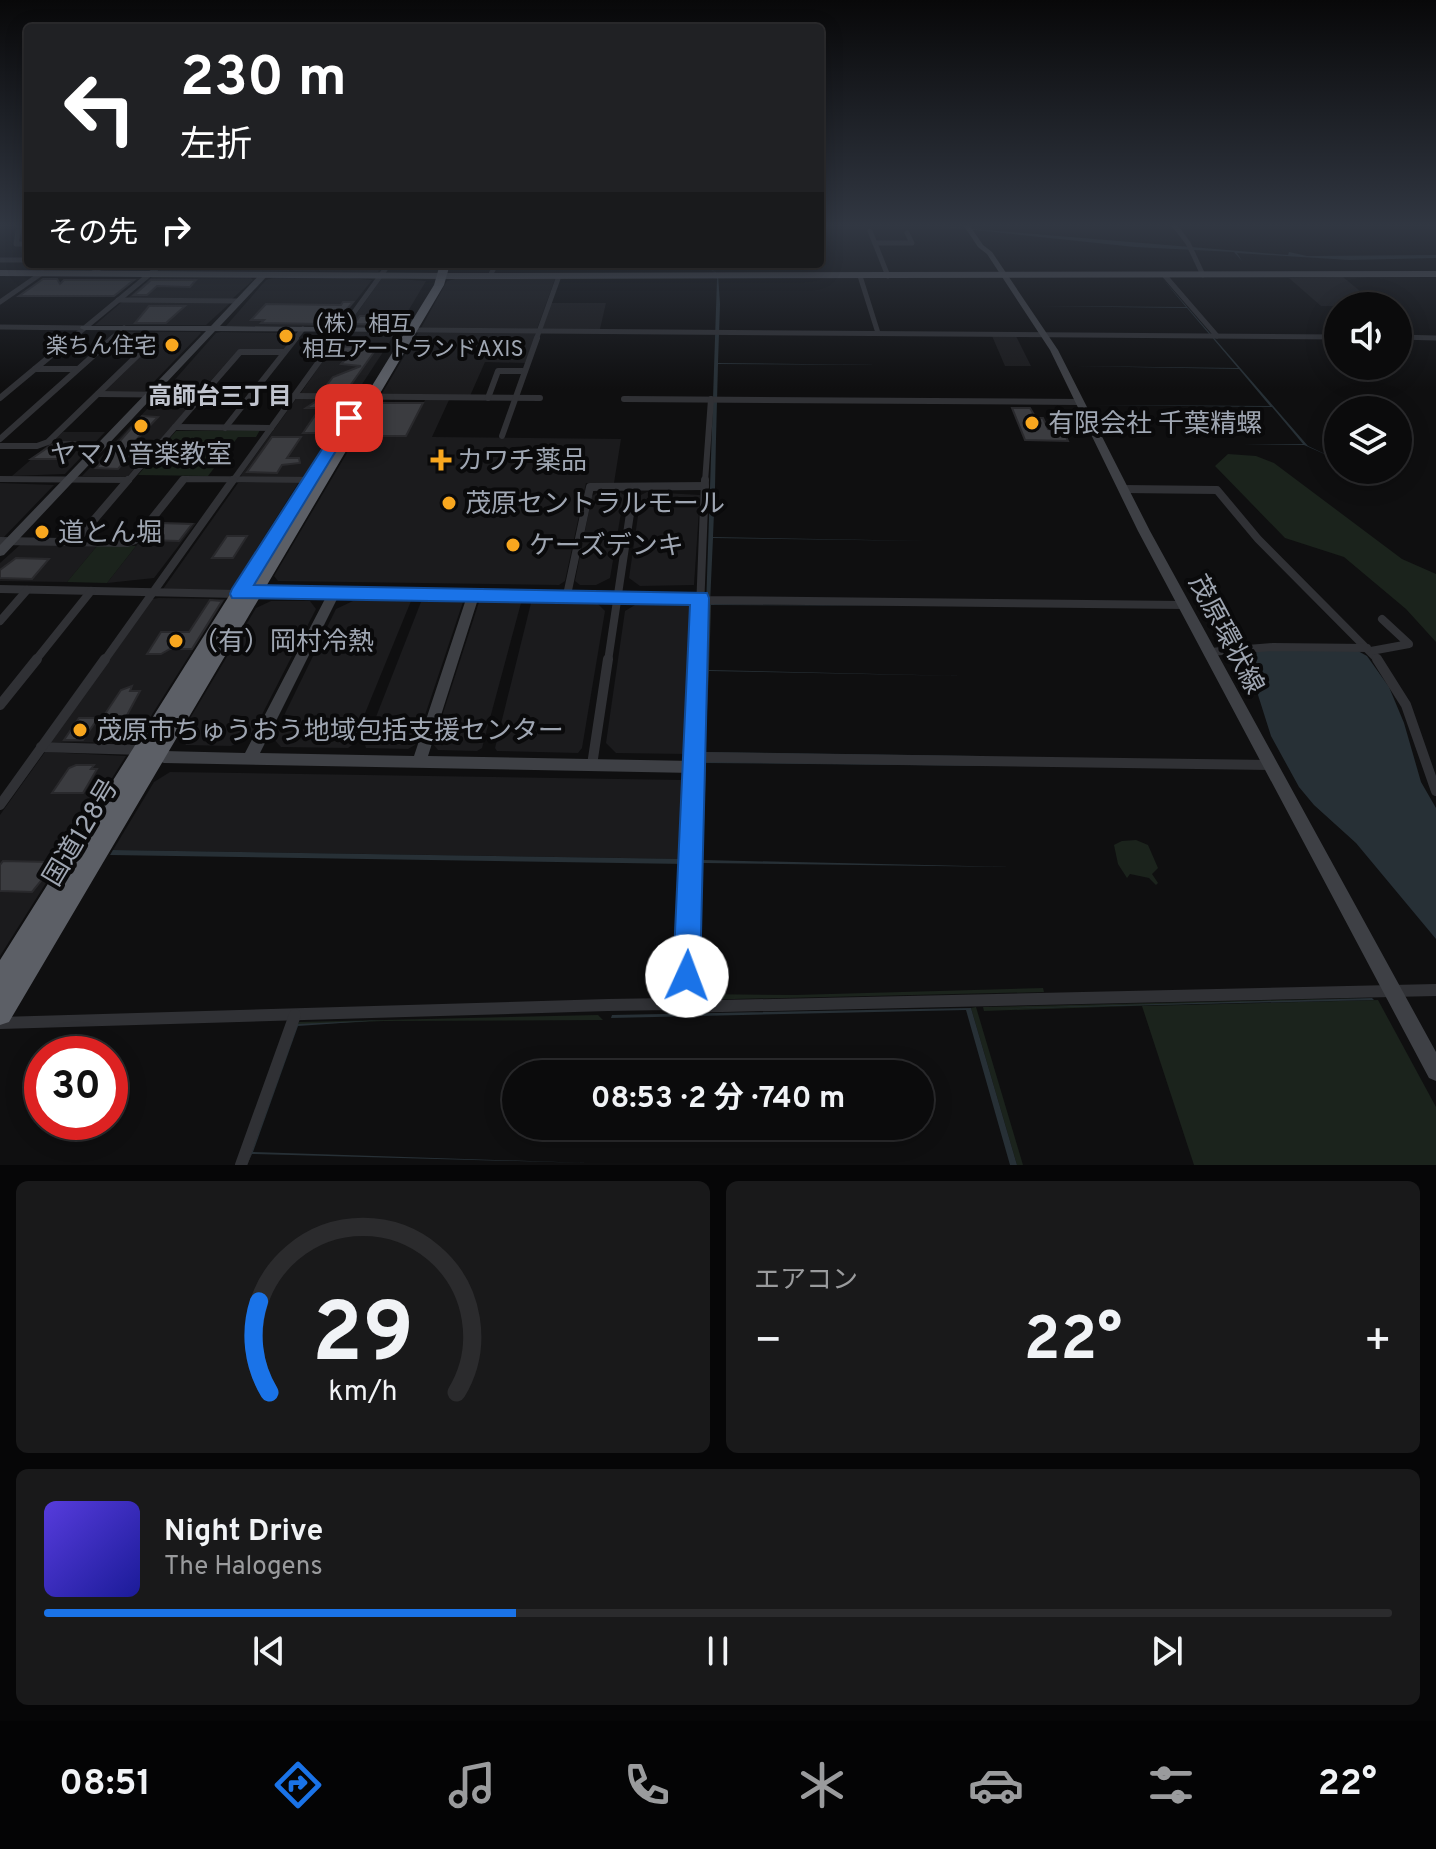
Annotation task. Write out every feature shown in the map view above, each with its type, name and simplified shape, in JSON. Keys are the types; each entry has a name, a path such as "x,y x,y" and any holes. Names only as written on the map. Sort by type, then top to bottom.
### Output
{"highway":[{"name":"国道128号","path":"0,1013 151,753 408,330 434,280"},
{"name":"国道128号","path":"0,982 151,753"}],"street":[{"path":"1,300 29,280"},
{"path":"2,395 142,280"},
{"path":"0,552 4,542 69,480 259,280"},
{"path":"0,805 377,280"},
{"path":"502,436 557,280"},
{"path":"861,280 878,333"},
{"name":"茂原環状線","path":"1009,280 1045,334 1184,605 1436,1071"},
{"path":"1169,280 1217,336"},
{"path":"118,300 240,301"},
{"path":"0,327 1324,337"},
{"path":"0,439 124,328"},
{"path":"225,428 303,329"},
{"path":"1412,337 1436,338"},
{"path":"0,446 46,444 142,351 58,350"},
{"path":"75,542 240,352 284,352"},
{"path":"35,369 78,369"},
{"path":"488,398 498,371 524,371"},
{"path":"98,394 203,395"},
{"path":"294,396 540,398"},
{"path":"624,399 1080,402"},
{"path":"686,1006 700,598 711,399"},
{"path":"175,427 271,428"},
{"path":"0,479 129,480"},
{"path":"4,542 135,540 184,479 315,480"},
{"path":"567,595 590,487 705,486"},
{"path":"592,765 634,487"},
{"path":"1123,489 1217,490 1245,529 1370,649 1407,705 1418,733 1425,769 1436,791"},
{"path":"0,589 152,593 335,591 1184,605"},
{"path":"0,621 27,590"},
{"path":"0,705 91,591"},
{"path":"249,759 335,591"},
{"path":"419,762 474,593"},
{"path":"1210,652 1273,647 1370,649 1409,644 1382,619"},
{"path":"41,747 249,759 592,765 694,762 1270,765"},
{"path":"0,1023 578,1006 1436,990"},
{"path":"241,1165 295,1015"}],"shaded area":[{"path":"148,280 253,280 232,299 128,298"},
{"path":"266,280 372,280 336,326 226,326"},
{"path":"380,280 426,281 398,328 347,327"},
{"path":"555,280 537,329 421,328 447,281"},
{"path":"718,280 718,363 883,365 718,364 713,537 929,541 713,538 710,604 942,606 711,605 709,670 963,676 709,671 705,752 981,756 986,766 706,763 703,860 1012,867 703,863 699,994 693,994"},
{"path":"1164,280 1308,446 1324,454 1304,445 1243,444 1303,444 1272,407 1091,405 1270,406 1239,369 1073,366 1238,368 1187,308 1036,306 1186,307"},
{"path":"1292,280 1347,280 1361,292 1324,292 1324,306"},
{"path":"122,302 230,303 206,325 95,325"},
{"path":"551,303 606,303 600,329 542,329"},
{"path":"123,332 201,333 145,391 105,391 147,350 105,349"},
{"path":"343,332 396,332 355,395 300,394"},
{"path":"216,333 296,333 283,350 238,350 201,392 163,393"},
{"path":"418,333 537,333 525,363 485,362 470,396 381,395"},
{"path":"992,336 1016,336 1031,366 1005,366"},
{"path":"159,397 196,399 127,477 82,476"},
{"path":"353,398 303,478 242,478 241,475 296,399"},
{"name":"茂原セントラルモール","path":"425,400 449,400 432,437 621,439 614,483 586,483 565,581 559,585 278,581 274,576 357,436 406,437"},
{"path":"260,430 256,437 238,437 208,476 138,475 176,431"},
{"path":"63,432 105,432 65,474 12,476"},
{"path":"1228,454 1256,456 1274,463 1402,559 1436,574 1436,642 1406,609 1344,557 1285,538 1215,466"},
{"path":"299,482 230,591 163,589 238,483"},
{"path":"0,483 54,485 3,538 0,538"},
{"path":"600,491 618,491 624,495 610,578 596,585 580,585 575,581 592,496"},
{"path":"647,492 700,495 694,585 640,586 629,578 641,495"},
{"path":"155,522 196,523 154,578 107,583"},
{"path":"20,545 97,546 67,582 0,581 0,563"},
{"path":"97,546 136,546 107,583 67,582"},
{"path":"152,599 225,599 134,743 50,742"},
{"path":"271,601 310,601 316,609 251,736 231,746 186,745 180,735 256,608"},
{"path":"353,601 411,601 352,745 348,748 281,747 273,738 336,609"},
{"path":"421,602 463,602 415,745 408,749 366,748 365,745"},
{"path":"479,602 521,603 482,748 477,751 438,750 433,744"},
{"path":"531,603 598,604 605,611 582,748 578,753 497,751 495,748"},
{"path":"635,605 689,605 695,610 689,750 685,754 616,753 606,743 625,611"},
{"path":"1259,651 1358,651 1367,656 1389,687 1404,723 1421,782 1436,808 1436,939 1356,843 1299,787 1271,736 1252,676 1241,660"},
{"path":"45,752 126,756 0,956 0,815"},
{"path":"701,761 694,994 795,995 1043,988 1044,992 692,1000"},
{"path":"170,772 683,780 688,787 686,859 113,850 154,782"},
{"path":"1136,840 1148,845 1158,868 1152,874 1158,883 1156,885 1149,878 1130,874 1127,878 1118,864 1114,845"},
{"path":"113,850 686,859 686,864 110,855"},
{"path":"1372,998 984,1011 983,1007"},
{"path":"1372,998 1374,1000 985,1009"},
{"path":"1378,1000 1436,1107 1436,1165 1194,1165 1142,1006"},
{"path":"976,1007 1023,1165 1017,1165 971,1008"},
{"path":"971,1008 1017,1165 1010,1165 966,1010 611,1018 612,1015"},
{"path":"598,1015 603,1020 384,1021 295,1025 299,1022"},
{"path":"384,1020 298,1026 253,1152 588,1163 252,1154 247,1165 297,1024"}],"building":[{"path":"41,280 58,280 60,284 64,280 134,280 114,296 19,296"},
{"path":"151,280 196,280 190,287 157,286 147,295 134,295"},
{"path":"343,302 353,302 343,314 332,314 324,324 261,323 264,320 251,320 266,304 341,305"},
{"path":"149,306 185,306 166,323 135,323"},
{"path":"384,312 384,316 405,316 400,325 354,324 360,316 380,316"},
{"path":"379,345 347,390 323,390 333,377 361,366 341,364 345,360 328,360 337,347"},
{"path":"315,402 333,402 320,421 325,421 319,430 303,433 320,408 306,408"},
{"path":"378,403 423,403 406,436 358,436"},
{"name":"有限会社 千葉精螺","path":"1012,408 1030,408 1036,418 1043,418 1048,429 1063,430 1068,441 1025,440"},
{"path":"142,416 158,417 122,455 130,455 118,469 96,468"},
{"path":"272,437 301,437 287,458 299,458 300,463 282,465 277,473 247,472"},
{"path":"56,442 77,442 61,459 31,459"},
{"path":"159,523 192,524 179,541 145,540"},
{"path":"227,536 247,536 233,558 212,558"},
{"path":"16,558 49,559 32,579 0,578 0,570"},
{"path":"210,600 222,601 192,649 170,649 161,654 147,654 161,632 189,632"},
{"path":"132,686 130,691 140,691 126,717 103,717 121,690"},
{"name":"茂原市ちゅうおう地域包括支援センター","path":"79,718 98,718 83,740 64,740"},
{"path":"128,720 136,720 136,734 131,742 113,741"},
{"path":"94,765 91,769 97,769 83,793 52,793 69,768"},
{"path":"3,861 51,862 45,871 49,871 32,892 0,891 0,865"}],"place":[{"name":"（株）相互 相互アートランドAXIS","path":"286,336"},
{"name":"楽ちん住宅","path":"172,345"},
{"name":"有限会社 千葉精螺","path":"1032,423"},
{"name":"ヤマハ音楽教室","path":"141,426"},
{"name":"カワチ薬品","path":"441,460"},
{"name":"茂原セントラルモール","path":"449,503"},
{"name":"道とん堀","path":"42,532"},
{"name":"ケーズデンキ","path":"513,545"},
{"name":"（有）岡村冷熱","path":"176,641"},
{"name":"茂原市ちゅうおう地域包括支援センター","path":"80,730"}],"district":[{"name":"高師台三丁目","path":"220,396"}],"route":[{"path":"349,418 239,594 335,591 700,598 687,976"}]}
